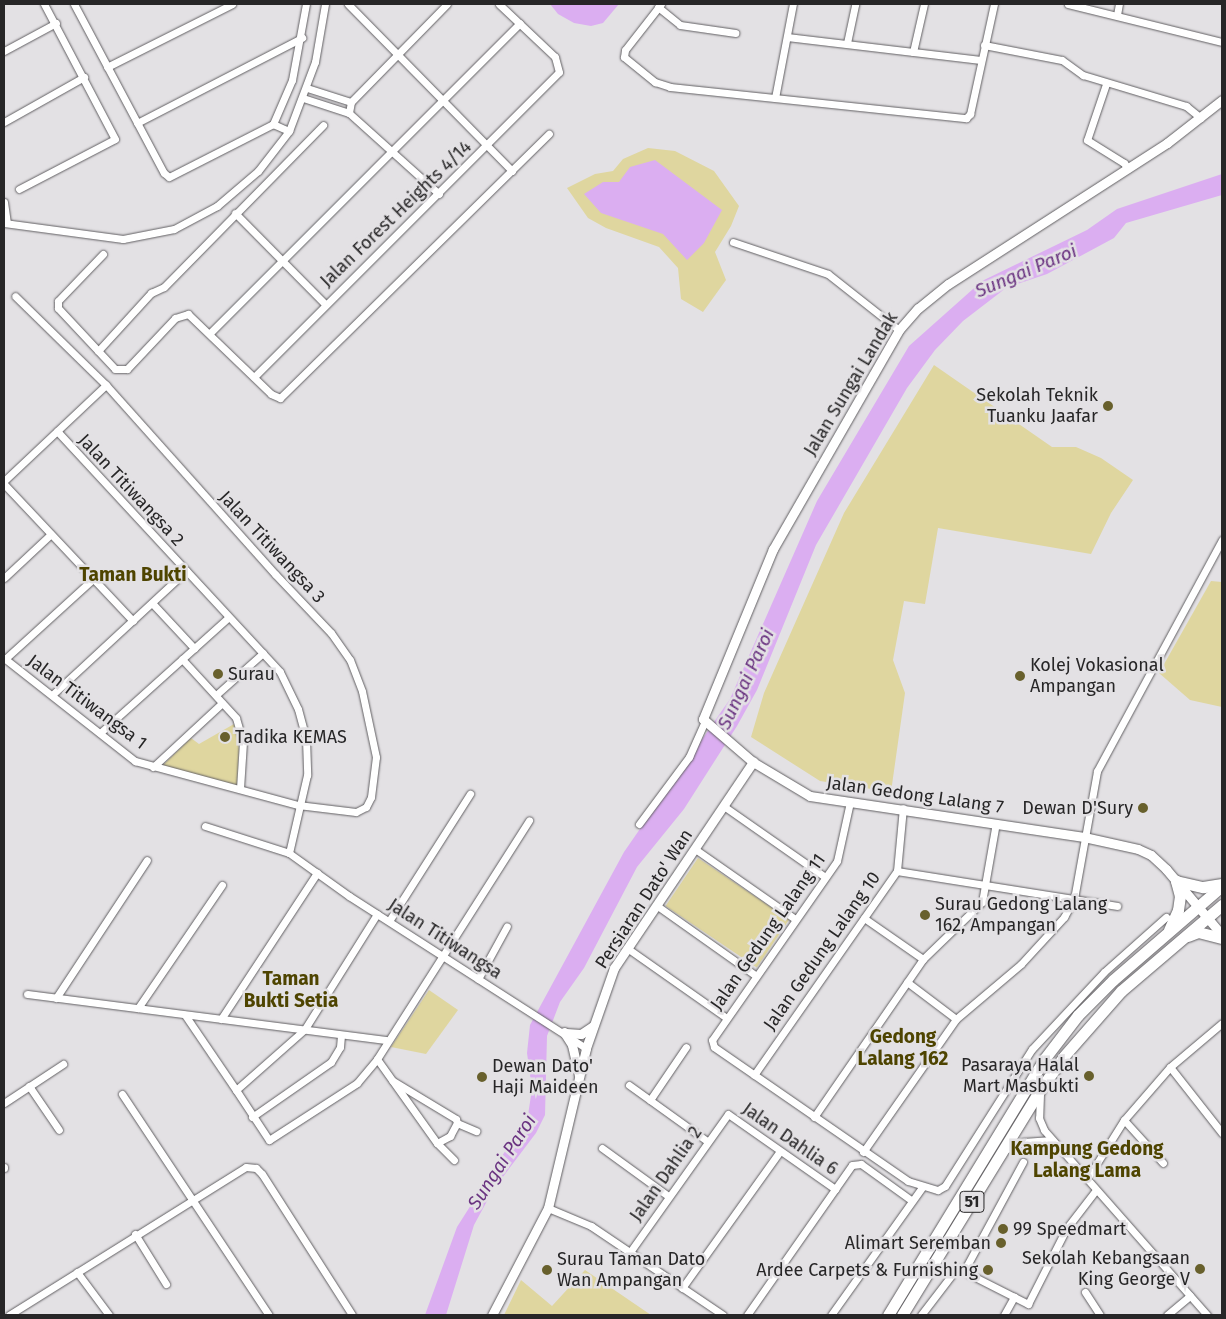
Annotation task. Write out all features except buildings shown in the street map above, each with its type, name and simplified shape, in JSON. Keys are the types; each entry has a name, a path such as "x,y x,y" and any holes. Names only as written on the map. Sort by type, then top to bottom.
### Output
{"highway":[{"path":"1168,932 1178,910 1180,896 1176,881 1203,887 1222,885"},
{"name":"51","path":"888,1315 1045,1058 1078,1015 1222,885"},
{"name":"51","path":"902,1315 1041,1088 1092,1021 1121,991 1222,904"},
{"path":"1183,938 1198,932 1222,936"}],"street":[{"path":"19,189 115,139 56,23 44,4"},
{"path":"74,4 164,173 174,176 273,124 292,80 302,38 306,4"},
{"path":"107,67 232,4"},
{"path":"4,202 5,223 123,239 174,230 209,211 245,183 270,158 288,132 307,88 323,28 325,4"},
{"path":"349,113 351,102 447,4"},
{"path":"210,333 520,23 499,4"},
{"path":"775,98 794,4"},
{"path":"847,44 855,4"},
{"path":"913,52 924,4"},
{"path":"735,33 680,25 659,5 625,50 624,57 655,82 670,87 966,118 970,114 994,4"},
{"path":"1068,4 1222,42"},
{"path":"1117,15 1119,4"},
{"path":"353,5 396,54 486,147 512,171"},
{"path":"4,51 56,23"},
{"name":"Jalan Forest Heights 4/14","path":"254,377 559,72 555,57 520,23"},
{"path":"787,37 981,60"},
{"path":"137,122 302,38"},
{"path":"984,45 1062,60 1083,75 1106,84 1186,106 1202,118"},
{"path":"4,122 84,77"},
{"path":"1106,84 1087,140 1128,169"},
{"path":"307,88 351,102"},
{"path":"303,98 349,113 439,194"},
{"name":"Jalan Sungai Landak","path":"708,726 723,665 773,549 899,330 918,308 948,284 1128,169 1202,118 1222,100"},
{"path":"273,124 288,132"},
{"path":"98,351 151,293 164,288 235,213 323,125"},
{"path":"103,254 58,301 58,308 115,369 121,371 182,314 188,314 210,333 271,394 280,398 549,134"},
{"path":"235,213 325,304"},
{"path":"733,242 828,274 899,330"},
{"name":"Jalan Titiwangsa 3","path":"15,296 106,385 275,574 331,633 350,660 362,691 376,757 371,797 366,807 356,812 298,805"},
{"path":"106,385 4,482 133,621"},
{"name":"Jalan Titiwangsa 2","path":"57,431 280,672 298,710 306,739 307,775 298,805 289,853"},
{"path":"4,578 51,534"},
{"path":"864,1152 956,1019 1021,964 1064,917 1074,899 1084,837 1098,771 1222,540"},
{"path":"52,695 186,571"},
{"path":"4,658 93,579"},
{"path":"152,603 194,648"},
{"path":"100,733 229,617"},
{"path":"216,695 263,653"},
{"name":"Jalan Titiwangsa 1","path":"4,658 135,760 153,767 298,805"},
{"path":"182,659 236,718 244,742 240,789"},
{"path":"153,767 222,703"},
{"path":"639,824 708,726"},
{"name":"Jalan Gedong Lalang 7","path":"708,726 753,762 798,792 850,802 903,808 1084,837 1138,849 1151,855 1176,881 1222,936"},
{"name":"Persiaran Dato' Wan","path":"492,1315 548,1208 586,1048 614,968 725,807 753,762"},
{"path":"389,921 470,794"},
{"name":"Jalan Gedung Lalang 11","path":"754,1075 714,1048 713,1034 841,854 850,802"},
{"path":"725,807 825,877"},
{"name":"Jalan Gedung Lalang 10","path":"754,1075 897,871 903,808"},
{"path":"185,1014 266,1138 273,1140 357,1083 377,1059 386,1040 529,820"},
{"path":"814,1117 923,959 976,910 982,902 996,823"},
{"name":"Jalan Titiwangsa","path":"205,826 289,853 377,914 530,1010 586,1048"},
{"path":"695,849 795,919"},
{"path":"56,998 147,860"},
{"path":"897,871 1117,906"},
{"path":"221,1019 317,873"},
{"path":"138,1008 222,885"},
{"path":"656,905 755,975"},
{"path":"236,1090 305,1030 377,914"},
{"path":"754,1075 897,1176 938,1190 945,1186 1032,1049 1104,972 1166,917"},
{"path":"864,918 923,959"},
{"path":"478,979 507,926"},
{"path":"627,948 725,1017"},
{"path":"906,982 956,1019"},
{"path":"27,994 386,1040"},
{"path":"1087,1179 1124,1120 1170,1067 1222,1023"},
{"path":"565,1033 581,1034 593,1026"},
{"path":"565,1033 572,1045 579,1078"},
{"path":"252,1117 330,1062 340,1047 342,1034"},
{"path":"650,1100 686,1046"},
{"path":"1032,1049 1045,1058"},
{"path":"377,1059 437,1143 454,1160"},
{"path":"4,1103 63,1064"},
{"path":"1170,1067 1222,1131"},
{"path":"393,1081 455,1118 457,1123 476,1131"},
{"path":"629,1085 707,1141"},
{"path":"29,1086 59,1130"},
{"path":"1041,1088 1039,1118 1052,1140 1207,1315"},
{"path":"122,1094 194,1198 269,1315"},
{"name":"Jalan Dahlia 2","path":"630,1252 728,1114"},
{"name":"Jalan Dahlia 6","path":"728,1114 835,1189"},
{"path":"1124,1120 1163,1163"},
{"path":"437,1143 450,1136 457,1123"},
{"path":"1002,1150 1023,1142 1052,1140"},
{"path":"602,1148 668,1196"},
{"path":"682,1288 780,1151"},
{"path":"921,1315 961,1269 1023,1162"},
{"path":"747,1315 852,1165 861,1164 911,1200"},
{"path":"9,1315 135,1234 246,1167 256,1168 352,1315"},
{"path":"831,1315 911,1200 923,1186"},
{"path":"961,1269 1028,1304 1066,1229 1096,1190"},
{"path":"548,1208 591,1226 723,1315"},
{"path":"135,1234 166,1284"},
{"path":"77,1272 109,1315"},
{"path":"1086,1292 1100,1315"},
{"path":"1167,1315 1190,1296"},
{"path":"1004,1315 1014,1297"}],"shaded area":[{"path":"648,148 675,151 714,171 739,206 731,226 715,252 726,280 703,312 681,299 678,268 659,247 606,228 588,218 567,188 595,174 613,171 623,159"},
{"path":"934,365 1052,447 1076,447 1101,458 1133,480 1111,513 1091,554 938,528 925,604 904,601 893,660 905,693 891,792 820,781 751,737 764,693 844,513"},
{"path":"1211,581 1222,582 1222,707 1190,700 1159,673"},
{"path":"234,724 239,749 237,785 162,766 191,738 199,744"},
{"path":"698,858 789,920 757,968 666,906"},
{"path":"429,990 458,1010 426,1054 391,1047"},
{"path":"585,1270 651,1315 504,1315 521,1280 552,1306"}],"water":[{"path":"550,4 619,4 603,23 591,26 574,23 558,14"},
{"path":"655,160 722,210 704,243 687,260 663,234 601,213 584,194 603,182 619,182 630,167"},
{"name":"Sungai Paroi","path":"1222,174 1222,195 1126,223 1114,238 1047,274 1006,288 963,321 935,350 907,388 816,545 757,690 737,726 684,809 637,867 584,968 560,1002 547,1036 545,1115 536,1133 493,1190 474,1225 446,1315 425,1315 457,1227 528,1115 532,1089 527,1053 530,1025 624,852 730,699 817,501 909,346 982,281 1087,230 1117,209"}],"place":[{"name":"Sekolah Teknik Tuanku Jaafar","path":"1108,406"},
{"name":"Surau","path":"218,674"},
{"name":"Kolej Vokasional Ampangan","path":"1020,676"},
{"name":"Tadika KEMAS","path":"225,737"},
{"name":"Dewan D'Sury","path":"1143,808"},
{"name":"Surau Gedong Lalang 162, Ampangan","path":"925,915"},
{"name":"Pasaraya Halal Mart Masbukti","path":"1089,1076"},
{"name":"Dewan Dato' Haji Maideen","path":"482,1077"},
{"name":"99 Speedmart","path":"1003,1229"},
{"name":"Alimart Seremban","path":"1001,1243"},
{"name":"Sekolah Kebangsaan King George V","path":"1200,1269"},
{"name":"Surau Taman Dato Wan Ampangan","path":"547,1270"},
{"name":"Ardee Carpets & Furnishing","path":"988,1270"}],"district":[{"name":"Taman Bukti","path":"133,575"},
{"name":"Taman Bukti Setia","path":"291,990"},
{"name":"Gedong Lalang 162","path":"903,1048"},
{"name":"Kampung Gedong Lalang Lama","path":"1087,1160"}]}
